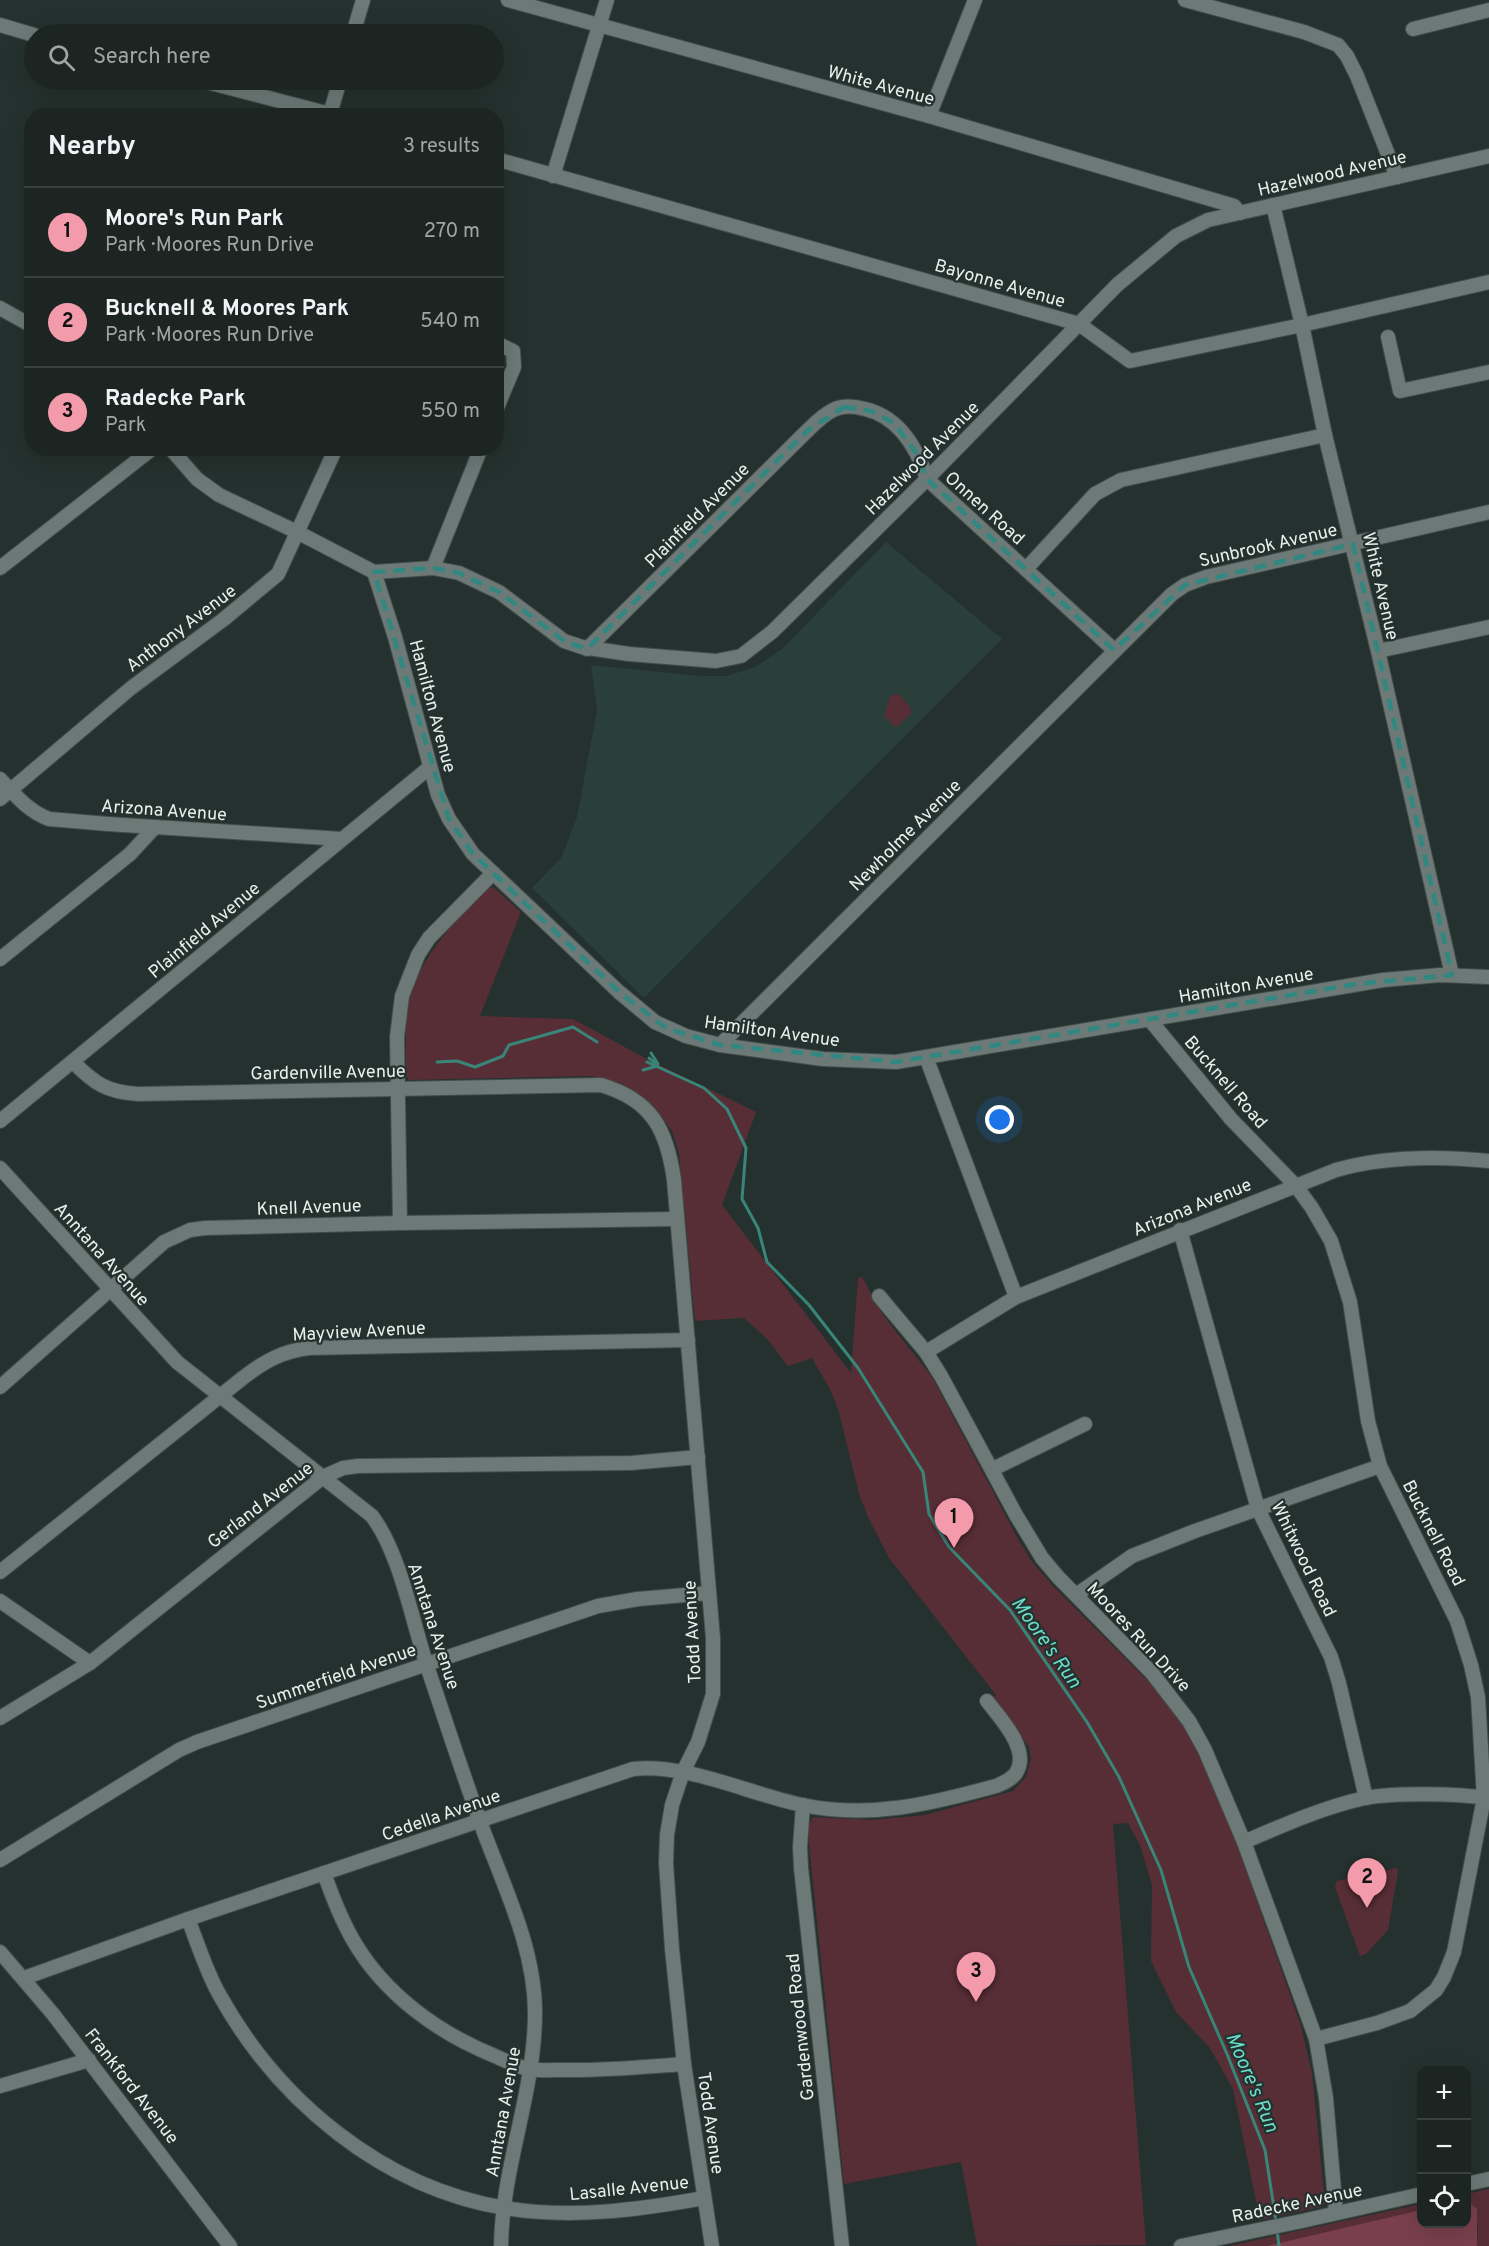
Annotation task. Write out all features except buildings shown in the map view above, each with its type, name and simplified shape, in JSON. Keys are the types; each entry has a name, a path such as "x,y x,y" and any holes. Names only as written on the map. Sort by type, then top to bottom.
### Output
{"street":[{"path":"356,24 363,0"},
{"name":"White Avenue","path":"508,0 929,116 1234,206 1240,213"},
{"path":"553,176 607,0"},
{"path":"929,116 975,0"},
{"path":"1185,0 1311,34 1338,45 1347,56 1357,76 1397,177"},
{"path":"1413,30 1489,10"},
{"path":"0,25 24,31"},
{"path":"237,90 307,108"},
{"path":"332,108 337,90"},
{"name":"Hazelwood Avenue","path":"374,572 433,568 459,573 499,592 564,641 587,649 716,661 741,656 772,633 1117,285 1176,236 1208,220 1489,156"},
{"name":"Bayonne Avenue","path":"504,161 1079,324 1130,361 1302,325 1489,282"},
{"name":"White Avenue","path":"1273,205 1302,325 1324,435 1353,544 1452,975"},
{"path":"0,308 24,322"},
{"path":"1388,337 1400,391 1489,372"},
{"path":"504,347 513,351 515,361 504,391"},
{"name":"Onnen Road","path":"834,409 851,407 871,411 894,423 917,454 927,479 1114,650"},
{"name":"Plainfield Avenue","path":"587,649 807,431 834,409"},
{"path":"1026,569 1095,494 1121,480 1324,435"},
{"path":"0,568 143,456"},
{"path":"178,456 207,487 233,503 297,532 374,572"},
{"name":"Anthony Avenue","path":"5,794 131,688 278,574 332,456"},
{"path":"433,568 478,456"},
{"name":"Sunbrook Avenue","path":"1114,650 1157,607 1185,585 1206,577 1489,512"},
{"name":"Hamilton Avenue","path":"374,572 395,637 430,767 448,819 473,854 612,985 655,1022 686,1036 720,1045 823,1059 896,1062 1374,981 1452,975 1489,977"},
{"path":"1378,651 1489,627"},
{"name":"Newholme Avenue","path":"720,1045 1114,650"},
{"name":"Plainfield Avenue","path":"0,1121 430,767"},
{"name":"Arizona Avenue","path":"0,779 5,794 49,819 342,839"},
{"path":"0,959 130,854 155,827"},
{"path":"400,1223 398,1018 402,996 418,955 429,938 493,873"},
{"name":"Bucknell Road","path":"1150,1020 1231,1119 1296,1186 1331,1241 1342,1272 1356,1338 1368,1421 1380,1466 1449,1604 1465,1644 1478,1697 1487,1798 1454,1952 1444,1977 1436,1990 1417,2007 1394,2018 1316,2039"},
{"path":"926,1058 1016,1297"},
{"name":"Gardenville Avenue","path":"73,1062 104,1088 119,1093 138,1094 594,1085"},
{"name":"Todd Avenue","path":"594,1085 609,1087 630,1096 644,1108 659,1128 669,1148 677,1219 713,1638 713,1694 698,1742 683,1772 672,1805 667,1835 666,1863 684,2064 712,2246"},
{"name":"Arizona Avenue","path":"926,1352 1016,1297 1336,1170 1358,1164 1432,1158 1489,1161"},
{"name":"Anntana Avenue","path":"0,1168 177,1362 372,1516 392,1554 427,1665 527,1952 533,1983 534,2041 504,2208 501,2246"},
{"name":"Knell Avenue","path":"0,1388 164,1242 190,1230 400,1223 677,1219"},
{"name":"Whitwood Road","path":"1180,1230 1258,1509 1331,1657 1366,1798"},
{"name":"Moores Run Drive","path":"879,1296 926,1352 942,1376 1016,1515 1042,1558 1152,1673 1189,1721 1222,1786 1316,2039 1326,2098 1336,2213"},
{"name":"Mayview Avenue","path":"0,1572 265,1361 294,1350 688,1340"},
{"path":"993,1469 1085,1424"},
{"name":"Gerland Avenue","path":"0,1718 90,1663 323,1477 343,1468 598,1464 699,1457"},
{"path":"1076,1594 1132,1556 1380,1466"},
{"name":"Summerfield Avenue","path":"0,1860 179,1750 197,1742 598,1606 638,1599 709,1593"},
{"path":"0,1601 90,1663"},
{"name":"Cedella Avenue","path":"24,1978 188,1919 619,1772 647,1767 683,1772 803,1805 844,1810 905,1809 996,1786 1010,1779 1020,1763 1016,1743 987,1701"},
{"path":"1244,1842 1315,1813 1366,1798 1421,1795 1487,1798"},
{"name":"Gardenwood Road","path":"803,1805 801,1869 842,2246"},
{"path":"324,1873 338,1912 354,1941 388,1984 432,2024 455,2038 478,2050 530,2069 580,2071 684,2064"},
{"name":"Lasalle Avenue","path":"188,1919 217,1991 236,2023 275,2075 329,2127 408,2178 444,2193 504,2208 542,2212 590,2213 658,2206 704,2198"},
{"name":"Frankford Avenue","path":"0,1952 24,1978 230,2246"},
{"path":"0,2086 88,2060"},
{"path":"1471,2183 1489,2179"},
{"name":"Radecke Avenue","path":"1181,2246 1417,2195"}],"highlighted area":[{"path":"844,407 871,411 894,423 917,454 927,479 1114,650 1185,585 1353,544 1452,975 1356,984 896,1062 720,1045 666,1028 619,992 473,854 449,819 374,572 433,568 459,573 499,592 564,641 587,649 807,431"}],"shaded area":[{"path":"886,542 1002,639 644,998 532,888 561,858 577,817 597,710 591,665 700,676 727,676 755,667 782,649"},
{"path":"897,693 910,707 911,713 898,726 894,726 884,716 890,697"},
{"path":"493,887 521,912 480,1016 573,1019 647,1059 756,1112 722,1205 851,1373 858,1278 862,1277 883,1315 932,1377 1033,1563 1174,1710 1197,1748 1228,1819 1301,2026 1312,2073 1325,2203 1321,2207 1260,2220 1233,2089 1210,2048 1176,2012 1151,1961 1152,1885 1140,1845 1128,1823 1113,1824 1146,2245 977,2246 961,2162 844,2184 809,1825 813,1817 871,1820 925,1815 1013,1791 1026,1777 1031,1759 1029,1747 993,1697 996,1695 889,1558 859,1494 839,1412 831,1391 812,1358 788,1366 768,1340 744,1318 695,1321 679,1153 672,1131 653,1105 621,1083 592,1076 409,1080 406,1076 407,1016 417,978 448,931 487,888"},
{"path":"1397,1868 1388,1930 1366,1954 1360,1956 1335,1887 1337,1881"},
{"path":"1489,2189 1489,2246 1477,2246 1478,2224 1471,2227 1471,2193"},
{"path":"1471,2204 1477,2209 1477,2246 1267,2246 1417,2211 1417,2228 1471,2228"},
{"path":"1417,2205 1417,2228 1469,2228 1428,2246 1229,2246"}],"waterway":[{"path":"437,1062 457,1061 475,1067 503,1056 509,1045 573,1027 597,1042"},
{"name":"Moore's Run","path":"651,1053 658,1064"},
{"name":"Moore's Run","path":"649,1058 655,1063"},
{"name":"Moore's Run","path":"647,1062 704,1088 727,1109 746,1148 742,1199 758,1228 767,1262 809,1305 858,1368 923,1472 929,1514 949,1547 1010,1610 1087,1722 1119,1777 1161,1870 1189,1967 1265,2150 1276,2221"},
{"name":"Moore's Run","path":"643,1070 657,1066"},
{"name":"Moore's Run","path":"1277,2230 1279,2246"}],"place":[{"name":"Moore's Run Park","path":"954,1548"},
{"name":"Bucknell & Moores Park","path":"1367,1908"},
{"name":"Radecke Park","path":"976,2002"}]}
